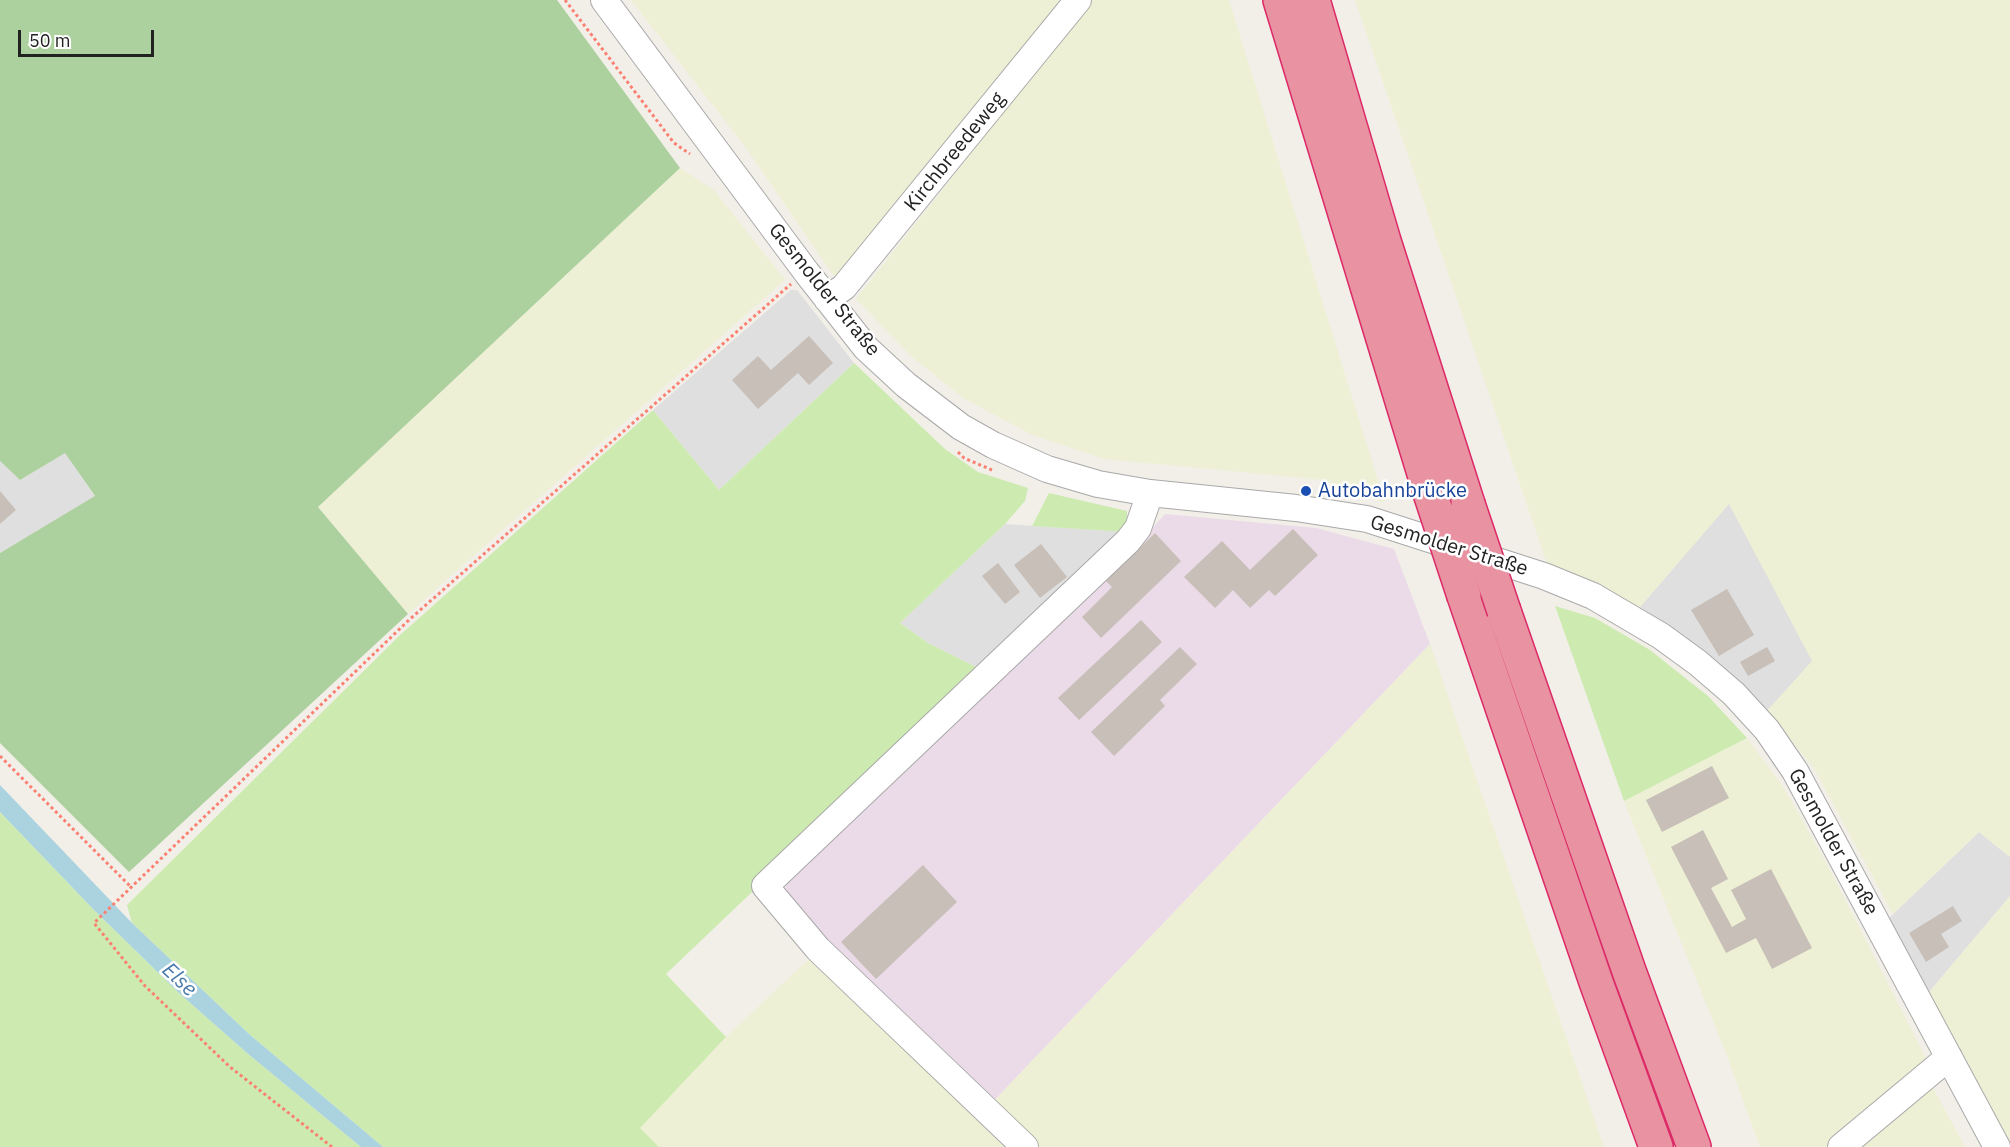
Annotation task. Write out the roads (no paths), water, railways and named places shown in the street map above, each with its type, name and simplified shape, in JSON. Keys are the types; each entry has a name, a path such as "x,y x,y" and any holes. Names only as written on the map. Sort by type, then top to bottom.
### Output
{"highway":[{"path":"1280,0 1429,490 1464,597 1596,982 1656,1147"},
{"path":"1313,0 1384,241 1468,504 1629,971 1694,1147"}],"street":[{"name":"Gesmolder Straße","path":"604,0 807,273 866,348 906,385 961,427 993,445 1047,469 1098,484 1150,493 1296,508 1386,524 1554,580 1593,596 1661,636 1698,663 1734,694 1773,738 1796,771 1997,1147"},
{"name":"Kirchbreedeweg","path":"827,299 844,287 1078,0"},
{"path":"1025,1147 818,949 765,886 1128,541 1138,528 1150,493"},
{"path":"1841,1147 1948,1057"}],"water":[{"name":"Else","path":"0,785 132,923 249,1034 383,1147 361,1147 247,1053 179,993 94,910 0,812"}],"place":[{"name":"Autobahnbrücke","path":"1306,491"}]}
